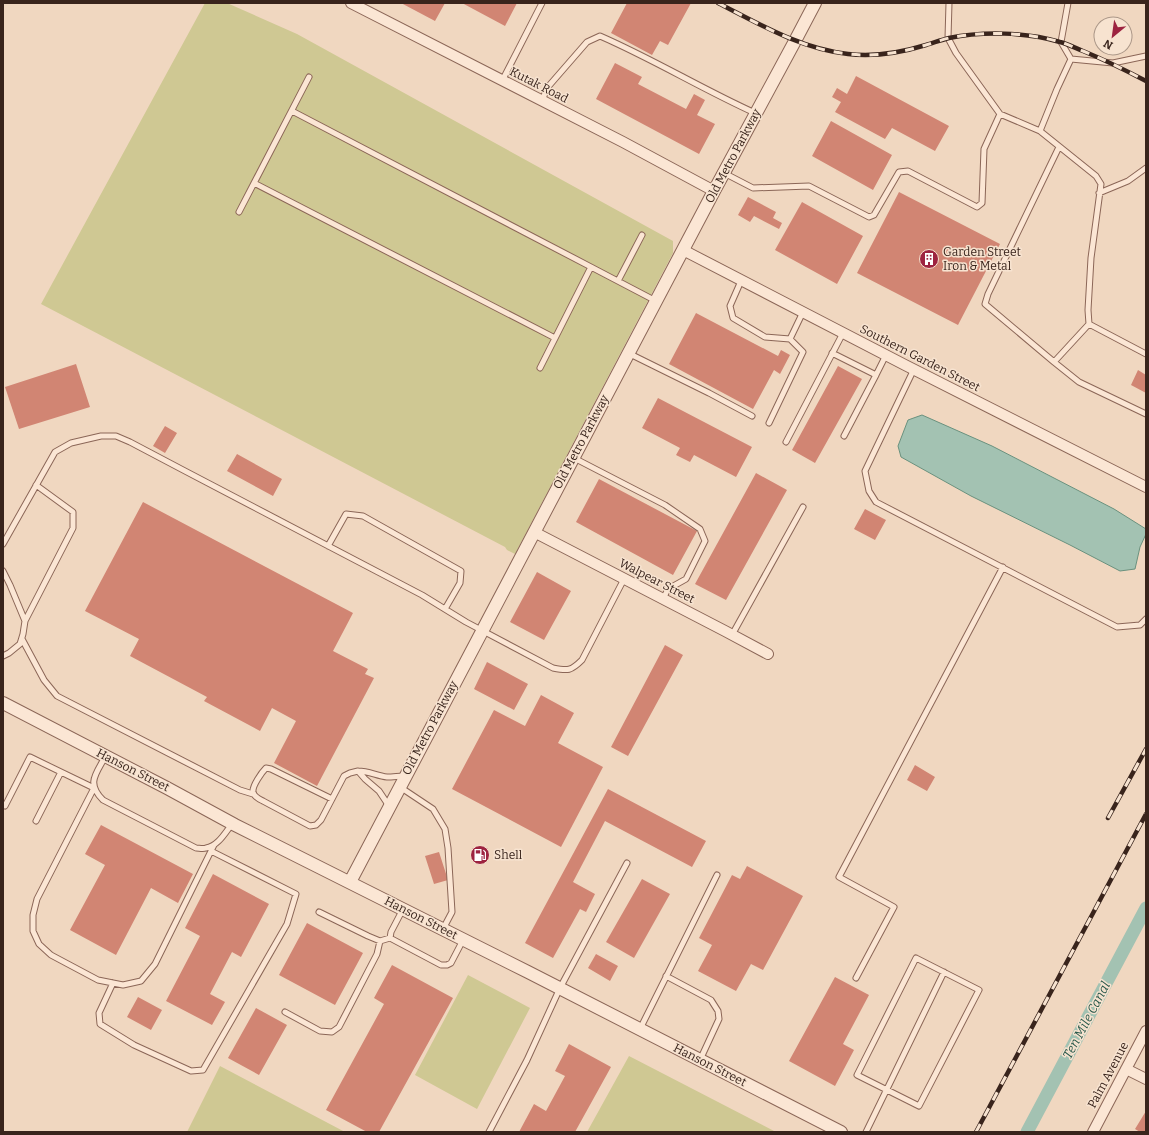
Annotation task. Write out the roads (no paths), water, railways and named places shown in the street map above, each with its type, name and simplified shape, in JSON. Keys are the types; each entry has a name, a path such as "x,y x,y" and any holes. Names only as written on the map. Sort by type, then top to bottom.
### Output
{"street":[{"name":"Kutak Road","path":"351,3 623,142 714,191"},
{"name":"Old Metro Parkway","path":"350,882 482,629 756,114 812,4"},
{"name":"Southern Garden Street","path":"683,250 1146,487"},
{"name":"Walpear Street","path":"534,532 768,654"},
{"name":"Hanson Street","path":"3,703 232,823 464,939 841,1132"},
{"name":"Palm Avenue","path":"1093,1132 1146,1031"},
{"path":"1126,1069 1146,1079"}],"lane":[{"path":"502,81 542,3"},
{"path":"949,3 948,38 956,53 1000,114 1040,131 1096,176 1101,184 1091,258 1088,310 1089,324 1054,362"},
{"path":"1068,3 1061,42 1070,60"},
{"path":"542,101 547,88 587,42 600,36 756,114"},
{"path":"1070,60 1113,63 1146,56"},
{"path":"1040,131 1070,60"},
{"path":"239,212 309,77"},
{"path":"292,111 656,301"},
{"path":"724,173 753,188 809,186 869,217 874,215 899,172 908,171 977,207 982,204 984,149 1000,114"},
{"path":"1059,147 988,294 985,304 1079,382 1146,414"},
{"path":"1100,193 1128,181 1146,168"},
{"path":"254,183 555,338"},
{"path":"618,281 642,235"},
{"path":"540,368 591,267"},
{"path":"741,281 730,306 733,318 765,337 790,339 804,352 768,423"},
{"path":"790,339 803,312"},
{"path":"1089,324 1146,354"},
{"path":"786,442 843,333"},
{"path":"628,353 752,416"},
{"path":"832,353 876,375"},
{"path":"844,436 886,355"},
{"path":"914,369 865,471 869,491 876,502 1117,627 1140,625 1146,619"},
{"path":"3,544 55,452 71,443 101,436 116,436 422,595 553,668 566,670 574,668 582,660 624,578"},
{"path":"573,457 665,505 700,528 705,541 686,579 668,589 662,598"},
{"path":"3,656 20,644 23,634 24,621 73,528 73,512 36,485"},
{"path":"732,635 803,507"},
{"path":"328,546 346,514 363,516 461,571 460,583 445,609"},
{"path":"856,978 894,907 838,877 1003,567"},
{"path":"3,571 24,621"},
{"path":"22,639 44,680 57,696 240,790 253,794 263,801 310,826 316,825 320,820 344,776 350,773 366,771 402,781 433,809 445,829 448,848 452,912 443,929"},
{"path":"105,756 93,780 96,793 103,800 196,848 206,848 214,845 221,840 232,823"},
{"path":"5,806 30,757 94,788"},
{"path":"253,794 253,789 262,772 266,768 271,769 332,800"},
{"path":"358,771 364,779 379,791 390,806"},
{"path":"36,821 60,772"},
{"path":"94,788 37,899 33,915 33,931 39,944 51,955 98,980 123,985 141,981 155,964 214,845"},
{"path":"114,983 99,1013 100,1024 134,1045 191,1071 203,1070 287,924 296,894 211,851"},
{"path":"489,1132 527,1060 560,988 626,863"},
{"path":"640,1029 717,875"},
{"path":"390,938 403,909"},
{"path":"319,912 380,941 390,938 441,965 451,963 464,939"},
{"path":"285,1012 320,1031 332,1032 339,1027 377,954 380,941"},
{"path":"916,958 979,990 919,1106 887,1090 856,1075 916,958"},
{"path":"866,1132 944,972"},
{"path":"666,976 711,1000 718,1011 719,1019 700,1060"}],"waterway":[{"name":"Ten Mile Canal","path":"1027,1132 1146,908"}],"railway":[{"path":"718,3 765,27 797,41 831,51 858,55 877,55 916,48 949,38 962,36 976,34 1019,34 1066,44 1146,81"},
{"path":"1108,818 1146,749"},
{"path":"976,1132 1146,814"}],"place":[{"name":"Garden Street Iron & Metal","path":"929,259"},
{"name":"Shell","path":"480,855"}]}
